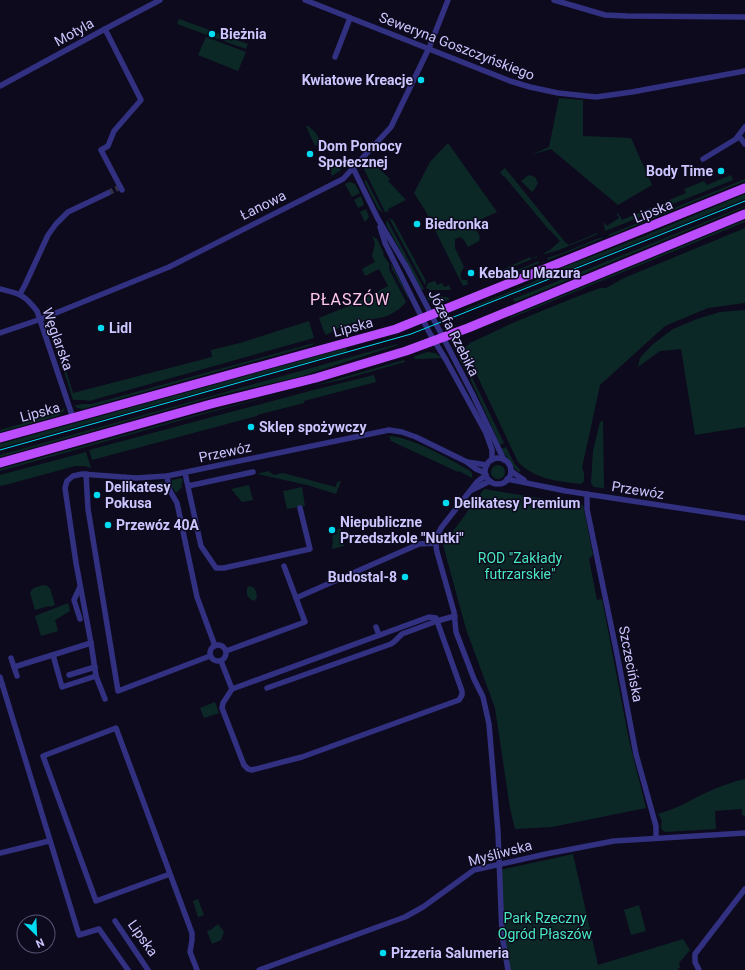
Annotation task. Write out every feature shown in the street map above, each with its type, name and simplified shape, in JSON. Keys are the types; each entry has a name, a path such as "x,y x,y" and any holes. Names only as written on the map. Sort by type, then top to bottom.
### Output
{"main road":[{"name":"Lipska","path":"0,438 378,334 427,317 745,188"},
{"path":"0,463 211,404 310,380 406,351 439,339 745,214"}],"street":[{"name":"Motyla","path":"0,86 105,28 160,0"},
{"name":"Seweryna Goszczyńskiego","path":"305,0 530,88 558,93 596,97 632,92 745,71"},
{"name":"Łanowa","path":"0,333 41,319 169,267 343,179 391,127 429,48 448,0"},
{"path":"554,0 605,15 745,17"},
{"path":"334,55 350,18"},
{"path":"105,28 141,100 114,131 108,146 101,150 120,188"},
{"path":"702,159 739,136 745,127"},
{"path":"739,136 745,144"},
{"name":"Józefa Rzebika","path":"353,168 378,220 407,268 427,317 473,395 504,460"},
{"path":"20,294 48,235 56,224 68,212 108,194"},
{"name":"Józefa Rzebika","path":"378,220 385,243 439,339 486,433 492,450 492,460"},
{"name":"Węglarska","path":"0,289 20,294 31,303 37,311 41,319 73,418"},
{"name":"Przewóz","path":"105,699 96,676 76,566 65,487 73,476 86,474 136,478 167,476 389,430 409,434 467,462 486,474"},
{"path":"496,458 504,460 509,465 511,471 507,480 497,484 490,481 486,474 487,465 496,458"},
{"name":"Przewóz","path":"467,462 487,465"},
{"name":"Przewóz","path":"511,471 527,483"},
{"path":"188,486 253,472"},
{"path":"184,473 201,546 216,568 224,568 310,549 300,508"},
{"path":"86,474 88,509 118,691 210,656"},
{"path":"486,474 477,482 441,528 437,535 436,543 455,616 456,632 474,679 483,697 490,724 500,864 502,935 508,970"},
{"path":"167,476 168,489 178,503 197,597 215,646"},
{"name":"Przewóz","path":"507,480 587,494 745,518"},
{"path":"470,491 490,481"},
{"name":"Szczecińska","path":"587,494 587,509 636,754 656,826 656,838"},
{"path":"296,598 419,544 436,543"},
{"path":"396,559 399,553"},
{"path":"226,651 305,622 284,566"},
{"path":"80,587 74,600 80,619"},
{"path":"267,688 390,644 402,634 455,616"},
{"path":"429,617 436,618 437,621 462,691 462,695 459,700 302,757 252,770 248,769 244,765 222,708 223,703 232,689 429,617"},
{"path":"376,627 379,635"},
{"path":"14,667 91,643"},
{"path":"215,646 222,646 226,651 226,656 221,661 215,661 210,656 211,649 215,646"},
{"path":"52,655 62,687 96,676"},
{"path":"11,658 17,676"},
{"path":"221,661 232,689"},
{"path":"298,665 302,675"},
{"path":"69,675 95,667"},
{"path":"0,677 79,935 99,929 128,970"},
{"path":"170,874 96,901 43,756 116,728 192,933 190,952 197,970"},
{"name":"Myśliwska","path":"259,970 405,917 423,907 470,872 500,864 614,842 745,833"},
{"path":"0,853 49,841"},
{"path":"698,970 695,962 695,954 745,889"},
{"name":"Lipska","path":"114,921 148,970"}],"green space":[{"name":"Bieżnia","path":"179,19 248,44 246,49 177,24"},
{"path":"206,37 246,52 238,71 198,55"},
{"path":"559,98 583,100 583,136 631,138 652,185 618,205 551,149 531,155 549,147"},
{"path":"306,126 314,131 322,142 315,146"},
{"path":"448,143 497,212 473,223 480,237 479,241 468,247 464,240 460,237 455,239 455,248 464,267 461,272 461,277 462,280 467,280 468,284 463,286 425,210 414,193 430,162"},
{"path":"333,159 341,170 332,176 331,173"},
{"path":"368,159 390,179 388,181 406,200 388,209 389,211 385,212 364,169 364,165"},
{"path":"505,168 569,245 597,233 598,234 559,250 545,254 544,253 560,241 503,176 500,172"},
{"path":"529,175 535,177 538,183 532,192 521,181"},
{"path":"731,175 733,180 605,231 604,222 607,226 619,218 618,213 622,220 686,193 684,189 704,181 707,185"},
{"path":"745,179 745,181 610,236 608,235"},
{"path":"366,180 383,213 378,209 364,181"},
{"path":"350,182 355,184 360,193 352,197 345,184"},
{"path":"745,194 745,199 465,311 464,310 524,286 561,268 634,240"},
{"path":"361,196 364,205 358,208 354,200"},
{"path":"745,206 515,302 513,299"},
{"path":"366,209 369,217 365,222 360,212"},
{"path":"389,218 393,220 426,281 425,285"},
{"path":"387,220 424,289 422,290 388,228 386,224"},
{"path":"745,220 745,222 511,318 510,317"},
{"path":"745,228 745,303 708,308 665,326 600,385 582,468 584,473 584,481 581,484 547,479 532,473 518,462 466,352 466,347 470,343 515,322 600,288 606,288 624,278"},
{"path":"372,236 377,239 384,254 383,255 389,263 389,269 406,302 400,308 387,316 346,325 326,335 319,318 356,303 388,286 379,269 365,276 362,269 375,262 372,256 375,243"},
{"path":"602,237 601,239 548,260 547,258 560,254"},
{"path":"530,257 531,259 537,257 493,275"},
{"path":"539,261 539,263 496,280 496,279"},
{"path":"391,263 409,298 392,269"},
{"path":"435,281 437,285 442,283 444,287 449,285 451,290 430,290 426,288 428,283"},
{"path":"431,296 447,297 450,299 441,302 433,302 427,298"},
{"path":"745,310 745,427 695,435 681,349 660,351 638,367 640,358 652,345 673,329 697,319 720,312"},
{"path":"309,321 314,338 89,401 73,400 64,371 65,367 73,393 212,357 211,350 240,343"},
{"path":"52,327 61,354 58,355 50,328"},
{"path":"314,343 313,345 83,409 74,406 92,404"},
{"path":"397,344 398,345 299,377 220,395 0,457 0,455"},
{"path":"346,348 347,351 0,448 0,444"},
{"path":"427,352 435,353 442,358 416,359 413,357"},
{"path":"462,357 504,443 500,445 469,376 459,359"},
{"path":"404,360 405,362 341,380 313,386"},
{"path":"374,375 376,382 304,401 304,403 257,416 92,460 89,450 306,392"},
{"path":"291,391 0,471 0,469 199,414"},
{"path":"65,408 58,416 0,432 0,430 52,415"},
{"path":"603,421 604,488 594,487 591,483 593,451 600,422"},
{"path":"389,436 409,440 441,454 469,470 472,473 472,478 391,441"},
{"path":"506,447 514,463 521,471 519,472 515,469 501,449"},
{"path":"86,452 91,468 75,466 0,486 0,475"},
{"path":"495,465 501,465 505,469 505,475 501,479 495,479 491,475 491,469"},
{"path":"268,471 274,475 283,473 336,487 337,482 341,481 336,494 307,485 257,474"},
{"path":"182,478 182,487 176,493 172,487 172,480"},
{"path":"162,482 165,484 163,487 147,489 147,483"},
{"path":"249,485 253,500 242,502 231,489"},
{"path":"302,487 305,506 287,509 283,491"},
{"name":"ROD \"Zakłady futrzarskie\"","path":"484,489 583,505 593,555 589,559 597,600 602,599 629,740 646,808 552,827 515,829 510,808 495,708 466,629 443,545"},
{"path":"341,528 344,546 332,549 332,536 337,534 336,530"},
{"path":"45,585 50,588 55,605 35,610 30,593 34,588"},
{"path":"249,586 253,587 256,591 257,598 254,601 247,595 247,588"},
{"path":"68,603 70,611 55,620 58,631 41,636 35,616"},
{"path":"215,702 219,713 204,718 200,708"},
{"path":"745,779 745,816 742,815 742,809 715,811 716,829 665,832 662,830 662,821 658,814 678,807 721,786"},
{"name":"Park Rzeczny Ogród Płaszów","path":"573,854 598,965 683,939 690,950 679,963 680,967 677,970 509,970 502,935 500,870"},
{"path":"198,899 204,915 198,917 193,901"},
{"path":"639,905 646,931 631,935 624,910"},
{"path":"218,924 224,932 221,940 212,944 207,931"}],"tunnel":[{"path":"108,193 118,188"}],"tram line":[{"path":"0,450 411,334 745,201"}],"place":[{"name":"Bieżnia","path":"212,34"},
{"name":"Kwiatowe Kreacje","path":"421,80"},
{"name":"Dom Pomocy Społecznej","path":"310,154"},
{"name":"Body Time","path":"721,171"},
{"name":"Biedronka","path":"417,224"},
{"name":"Kebab u Mazura","path":"471,273"},
{"name":"Lidl","path":"101,328"},
{"name":"Sklep spożywczy","path":"251,427"},
{"name":"Delikatesy Pokusa","path":"97,495"},
{"name":"Delikatesy Premium","path":"446,503"},
{"name":"Przewóz 40A","path":"108,525"},
{"name":"Niepubliczne Przedszkole \"Nutki\"","path":"332,530"},
{"name":"Budostal-8","path":"405,577"},
{"name":"Pizzeria Salumeria","path":"383,953"}],"district":[{"name":"PŁASZÓW","path":"350,299"}]}
